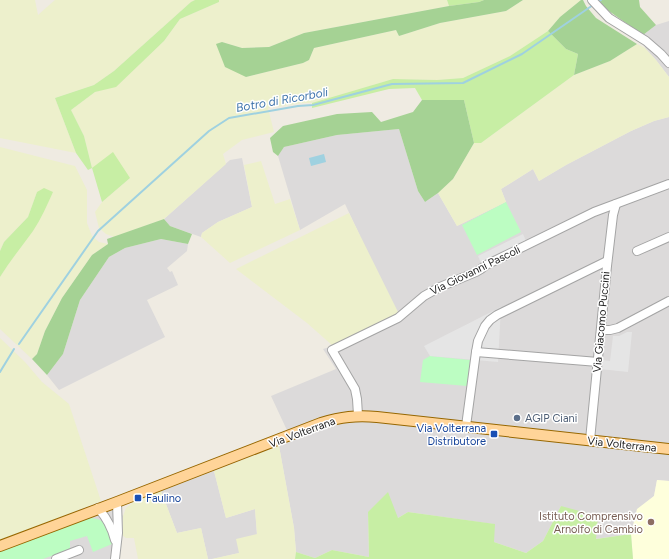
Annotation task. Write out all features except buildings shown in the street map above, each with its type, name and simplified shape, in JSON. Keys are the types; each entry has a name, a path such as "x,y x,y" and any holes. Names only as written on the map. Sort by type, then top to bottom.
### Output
{"main road":[{"name":"Via Volterrana","path":"0,546 321,423 340,418 358,416 377,417 669,449"}],"street":[{"path":"592,0 612,20 646,41 669,63"},
{"name":"Via Giovanni Pascoli","path":"358,416 355,389 332,350 398,318 424,296 440,286 476,272 486,265 594,212 669,184"},
{"name":"Via Giacomo Puccini","path":"590,440 607,261 613,215 616,204"},
{"path":"638,252 669,237"},
{"path":"466,426 479,338 483,329 490,320 497,315 607,261"},
{"path":"601,330 618,328 669,301"},
{"path":"476,352 598,362"},
{"path":"114,559 118,533 117,502"},
{"path":"98,508 107,518 116,543"},
{"path":"56,559 79,550"}],"shaded area":[{"path":"0,0 35,0 38,15 55,0 195,0 114,71 94,85 55,98 76,153 0,138"},
{"path":"219,0 447,0 449,6 304,33 269,47 242,48 222,42 246,77 303,63 309,60 314,48 396,30 399,36 440,23 506,11 523,0 581,0 560,17 548,31 510,56 463,78 437,80 393,79 312,103 268,108 274,132 242,140 223,154 226,164 164,219 114,237 106,234 99,228 95,212 102,202 130,178 92,168 84,136 71,110 95,92 116,86 164,41 180,19 219,2"},
{"path":"669,21 669,77 645,48 643,35 656,25"},
{"path":"637,44 645,48 669,77 669,117 654,121 631,131 539,181 533,169 501,189 506,202 457,226 438,193 453,179 474,143 481,143 574,75 610,61"},
{"path":"669,117 669,481 657,480 654,496 637,510 631,534 595,539 561,506 543,541 526,553 494,542 493,524 408,512 398,518 368,512 369,557 332,550 315,558 296,552 294,528 279,446 292,441 271,396 336,369 323,349 333,346 360,236 345,204 300,230 278,156 284,147 337,135 399,129 418,191 425,202 438,193 457,226 506,202 501,189 533,169 539,181 631,131 654,121"},
{"path":"0,147 75,166 87,190 87,223 92,236 99,242 108,244 92,255 62,298 45,331 37,354 32,359 0,329 0,277 33,230 37,192 28,217 4,242 0,251"},
{"path":"242,158 252,207 218,222 202,233 201,237 170,226 164,219 230,160"},
{"path":"261,161 275,204 290,199 300,230 230,263 201,237 202,233 218,222 252,207 244,165"},
{"path":"349,213 399,314 333,346 307,323 236,269"},
{"path":"523,234 526,241 481,263 478,256"},
{"path":"161,239 188,244 187,251 167,268 170,272 172,271 178,285 147,300 165,337 59,390 47,375 63,354 80,300 109,257 125,248"},
{"path":"501,307 498,362 430,356 424,346"},
{"path":"627,332 632,332 628,372 600,369 601,360 610,361 613,336 619,336"},
{"path":"0,338 25,362 42,382 69,404 101,501 0,541"},
{"path":"279,446 294,528 296,552 295,559 212,559 239,553 236,539 257,534 255,509 226,518 214,471"},
{"path":"214,471 226,518 255,509 257,535 239,553 208,559 201,528 177,533 161,491"},
{"name":"Istituto Comprensivo Arnolfo di Cambio","path":"657,480 669,481 669,559 633,559 631,534 637,509 654,496"},
{"path":"161,491 177,533 201,528 208,559 138,559 134,538 126,538 122,535 123,516 126,508 135,501"},
{"path":"109,499 123,516 119,559 0,559 0,541"}],"green space":[{"path":"195,0 219,0 219,2 180,19 164,41 116,87 95,92 71,110 84,136 92,168 88,170 76,153 55,98 94,85 114,71 191,2"},
{"path":"447,0 484,0 449,6"},
{"path":"484,0 523,0 506,11 440,23 399,36 396,30 314,48 309,60 303,63 246,77 225,67 216,44 222,42 242,48 269,47 304,33"},
{"path":"583,0 596,18 637,44 610,61 574,75 578,54 566,49 548,31 560,17"},
{"path":"597,0 639,0 640,7 656,25 643,35 606,9"},
{"path":"548,31 566,49 578,54 574,75 481,143 474,143 464,100 422,100 415,88 389,89 312,108 312,103 393,79 437,80 463,78 510,56"},
{"path":"422,100 464,100 474,143 453,179 438,193 425,202 418,191 399,129 337,135 284,147 278,156 273,152 270,138 283,126 337,114 372,112 381,122 413,112"},
{"path":"113,152 130,178 102,202 92,168"},
{"path":"44,188 53,192 44,212 33,231 0,277 0,251 4,242 28,217 37,192"},
{"path":"506,202 521,232 477,255 462,225"},
{"path":"164,219 170,226 192,234 188,244 161,239 125,248 109,257 80,300 63,354 47,375 32,359 37,354 45,331 62,298 92,255 108,244 107,239"},
{"path":"430,356 470,360 467,386 420,382 423,360"},
{"path":"388,492 398,518 408,512 495,524 494,542 526,553 543,541 561,506 598,516 596,539 631,534 633,559 295,559 296,552 315,558 332,550 369,557 368,512"},
{"path":"88,518 94,518 106,525 110,533 112,544 93,552 87,536 70,541 70,549 43,559 0,559 0,551"}],"water":[{"path":"324,154 326,162 311,166 309,158"}],"waterway":[{"name":"Botro di Ricorboli","path":"596,2 601,0"},
{"name":"Botro di Ricorboli","path":"19,344 98,231 209,131 229,118 298,106 313,105 392,84 463,83 522,54 593,5"},
{"name":"Botro di Ricorboli","path":"0,372 14,349"}],"place":[{"name":"AGIP Ciani","path":"517,418"},
{"name":"Via Volterrana Distributore","path":"494,434"},
{"name":"Faulino","path":"138,498"},
{"name":"Istituto Comprensivo Arnolfo di Cambio","path":"651,522"}]}
